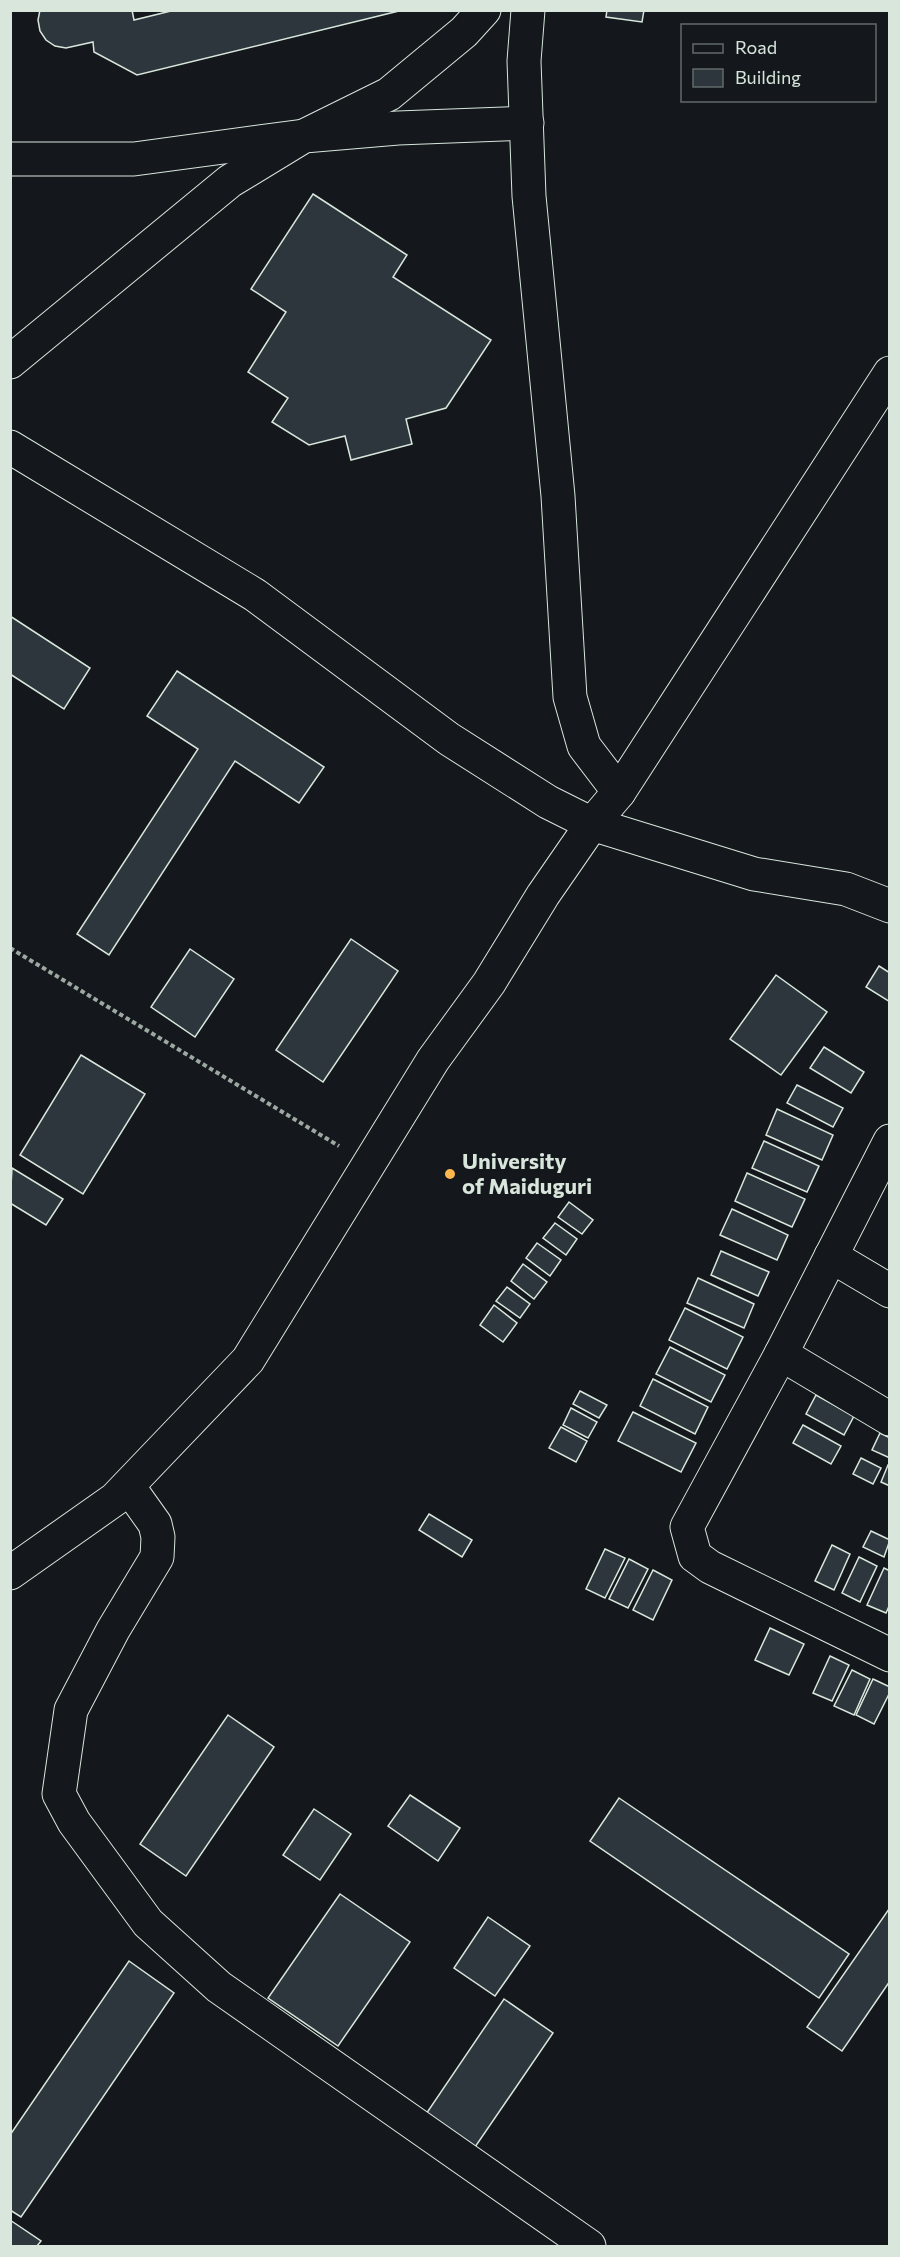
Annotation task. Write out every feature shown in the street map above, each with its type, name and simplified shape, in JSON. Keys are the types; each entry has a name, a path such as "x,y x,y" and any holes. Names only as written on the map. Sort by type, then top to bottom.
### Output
{"street":[{"path":"10,362 230,181 304,136 389,94 465,32 484,10"},
{"path":"528,10 524,62 530,196 558,496 570,697 584,746 619,792"},
{"path":"10,159 134,159 304,136 398,128 527,123"},
{"path":"10,1573 115,1498 248,1360 433,1060 489,983 543,895 592,824 619,792 890,373"},
{"path":"13,446 255,596 449,739 548,802 592,824 754,874 846,889 890,906"},
{"path":"890,1141 781,1354 687,1527 695,1556 710,1567 890,1655"},
{"path":"831,1256 890,1291"},
{"path":"781,1354 890,1419"},
{"path":"128,1486 155,1524 158,1537 156,1557 112,1630 71,1710 59,1794 74,1822 148,1923 219,1987 589,2247"}],"path":[{"path":"10,948 370,1165"}],"building":[{"path":"40,10 132,10 134,20 175,10 403,10 137,75 94,52 93,42 66,48 55,46 46,40 40,31 38,20"},
{"path":"607,10 644,10 642,22 606,17"},
{"path":"313,194 407,255 393,277 491,340 446,408 406,419 412,444 351,460 345,436 309,445 272,422 288,398 248,372 286,312 251,289"},
{"path":"10,616 90,668 64,709 10,674"},
{"path":"177,671 324,767 299,803 235,761 109,955 77,934 198,749 147,716"},
{"path":"351,939 398,971 323,1082 276,1050"},
{"path":"190,949 234,979 195,1037 151,1007"},
{"path":"879,966 890,973 890,1002 866,987"},
{"path":"776,975 827,1012 781,1075 730,1039"},
{"path":"824,1047 864,1072 851,1093 810,1068"},
{"path":"81,1055 145,1094 83,1194 20,1155"},
{"path":"797,1085 843,1108 833,1127 787,1103"},
{"path":"777,1109 833,1135 822,1160 766,1135"},
{"path":"764,1141 819,1166 807,1192 752,1168"},
{"path":"12,1168 63,1199 46,1225 10,1203"},
{"path":"747,1173 805,1199 792,1227 735,1201"},
{"path":"569,1202 593,1220 582,1234 558,1217"},
{"path":"732,1209 788,1235 777,1260 720,1235"},
{"path":"555,1223 577,1239 566,1255 543,1238"},
{"path":"537,1243 561,1260 550,1276 526,1258"},
{"path":"721,1251 769,1272 758,1296 711,1275"},
{"path":"523,1264 547,1282 534,1299 511,1281"},
{"path":"698,1278 754,1304 744,1328 687,1303"},
{"path":"507,1287 530,1304 520,1318 496,1301"},
{"path":"494,1305 517,1323 503,1342 480,1325"},
{"path":"685,1308 743,1337 727,1369 669,1340"},
{"path":"670,1347 725,1375 711,1402 656,1374"},
{"path":"653,1379 708,1407 695,1434 640,1406"},
{"path":"580,1391 607,1405 599,1418 573,1404"},
{"path":"816,1395 854,1416 844,1435 806,1414"},
{"path":"571,1408 597,1422 588,1438 563,1425"},
{"path":"633,1412 696,1443 681,1472 618,1441"},
{"path":"803,1425 841,1446 831,1464 793,1443"},
{"path":"561,1427 587,1441 576,1462 549,1448"},
{"path":"880,1433 890,1438 890,1458 872,1450"},
{"path":"861,1458 881,1468 873,1484 853,1474"},
{"path":"888,1465 890,1466 890,1486 881,1482"},
{"path":"429,1514 472,1540 462,1557 419,1530"},
{"path":"871,1531 890,1540 884,1557 863,1547"},
{"path":"832,1545 850,1554 834,1590 815,1581"},
{"path":"605,1549 625,1558 605,1598 586,1589"},
{"path":"859,1557 877,1566 860,1602 842,1593"},
{"path":"629,1559 648,1569 628,1608 609,1599"},
{"path":"884,1568 890,1571 890,1604 886,1613 867,1605"},
{"path":"653,1570 672,1580 653,1620 633,1610"},
{"path":"770,1628 804,1644 789,1675 755,1660"},
{"path":"830,1656 849,1665 832,1701 813,1693"},
{"path":"852,1670 870,1679 854,1715 834,1706"},
{"path":"873,1679 890,1687 890,1692 874,1724 856,1715"},
{"path":"228,1715 274,1747 186,1876 140,1844"},
{"path":"410,1795 460,1828 438,1861 388,1826"},
{"path":"619,1798 849,1954 819,1998 590,1841"},
{"path":"314,1809 351,1834 320,1880 283,1855"},
{"path":"340,1894 410,1942 338,2046 268,1998"},
{"path":"889,1909 890,1981 842,2051 807,2027"},
{"path":"488,1917 530,1946 495,1996 454,1968"},
{"path":"129,1961 174,1993 21,2217 10,2210 10,2135"},
{"path":"504,1999 553,2033 473,2150 424,2117"},
{"path":"10,2220 41,2241 37,2246 10,2246"}],"place":[{"name":"University of Maiduguri","path":"450,1174"}]}
